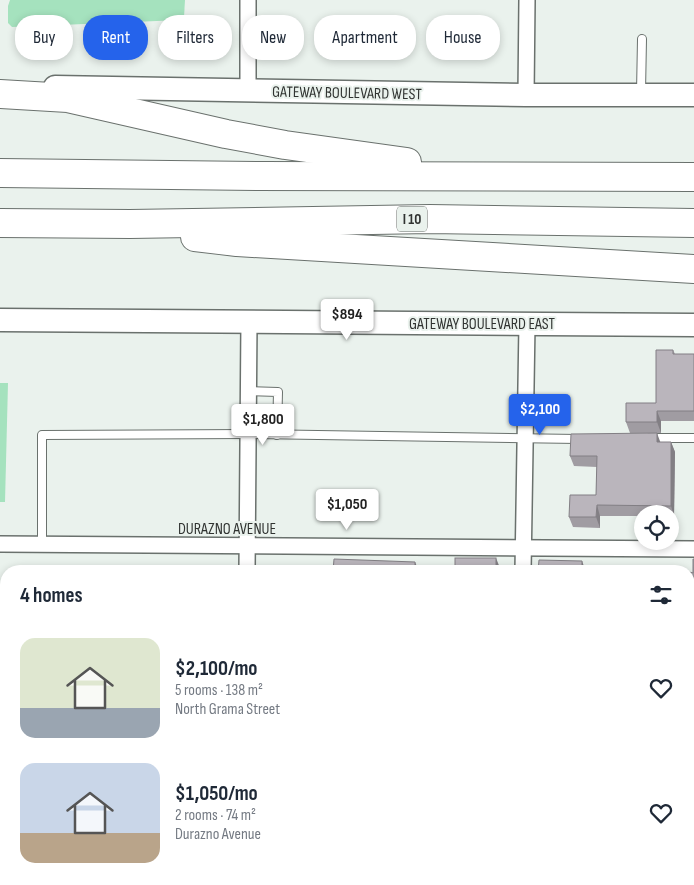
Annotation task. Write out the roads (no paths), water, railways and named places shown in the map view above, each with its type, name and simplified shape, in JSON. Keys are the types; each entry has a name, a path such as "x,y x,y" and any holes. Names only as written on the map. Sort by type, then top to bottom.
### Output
{"highway":[{"path":"0,94 68,98 226,134 285,145 404,162 550,177"},
{"path":"0,173 694,177"},
{"name":"I 10","path":"0,222 130,224 430,219 694,223"},
{"path":"130,224 180,235 237,242 694,269"}],"main road":[{"name":"GATEWAY BOULEVARD WEST","path":"0,87 694,95"},
{"name":"GATEWAY BOULEVARD EAST","path":"0,320 694,325"}],"street":[{"path":"248,0 248,90"},
{"path":"526,94 527,0"},
{"path":"247,565 249,321"},
{"path":"523,565 527,324"},
{"name":"DURAZNO AVENUE","path":"0,544 694,549"}],"lane":[{"path":"641,95 642,39"},
{"path":"248,391 278,392 278,435"},
{"path":"42,544 42,435 248,434 525,439 585,438"},
{"path":"644,438 694,438"}]}
